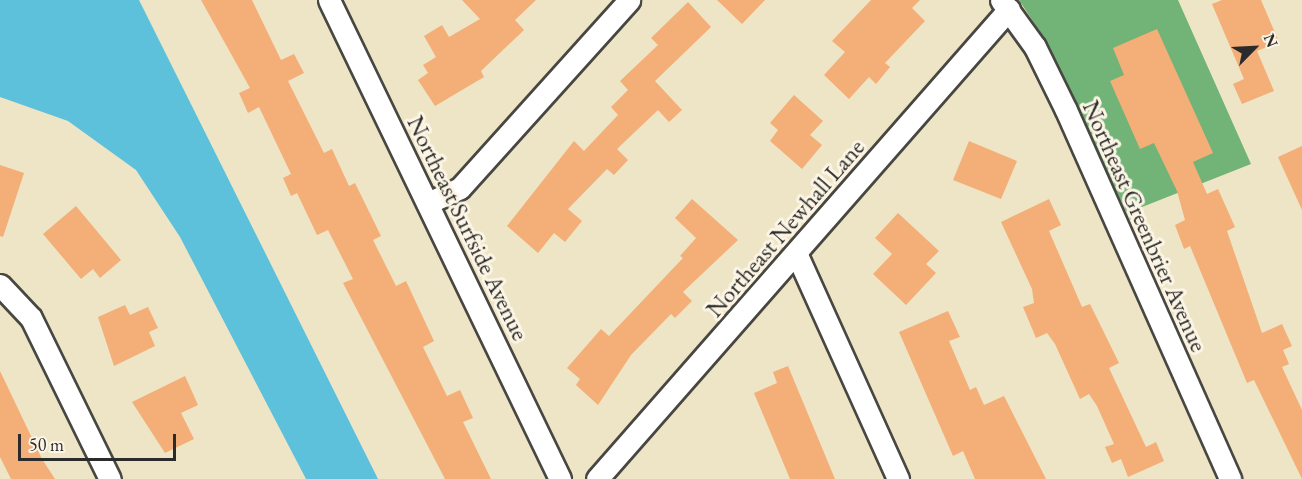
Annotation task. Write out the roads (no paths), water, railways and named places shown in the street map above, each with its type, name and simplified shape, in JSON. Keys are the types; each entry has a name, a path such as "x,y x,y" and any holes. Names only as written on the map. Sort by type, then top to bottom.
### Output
{"street":[{"name":"Northeast Surfside Avenue","path":"329,0 429,203 560,479"},
{"path":"429,203 460,189 629,0"},
{"name":"Northeast Newhall Lane","path":"597,479 797,255 1005,4"},
{"name":"Northeast Greenbrier Avenue","path":"1005,4 1066,110 1230,479"},
{"path":"797,255 898,479"},
{"path":"0,285 31,318 110,479"}],"water":[{"path":"0,0 139,0 378,479 306,479 180,237 136,170 68,121 0,97"}]}
